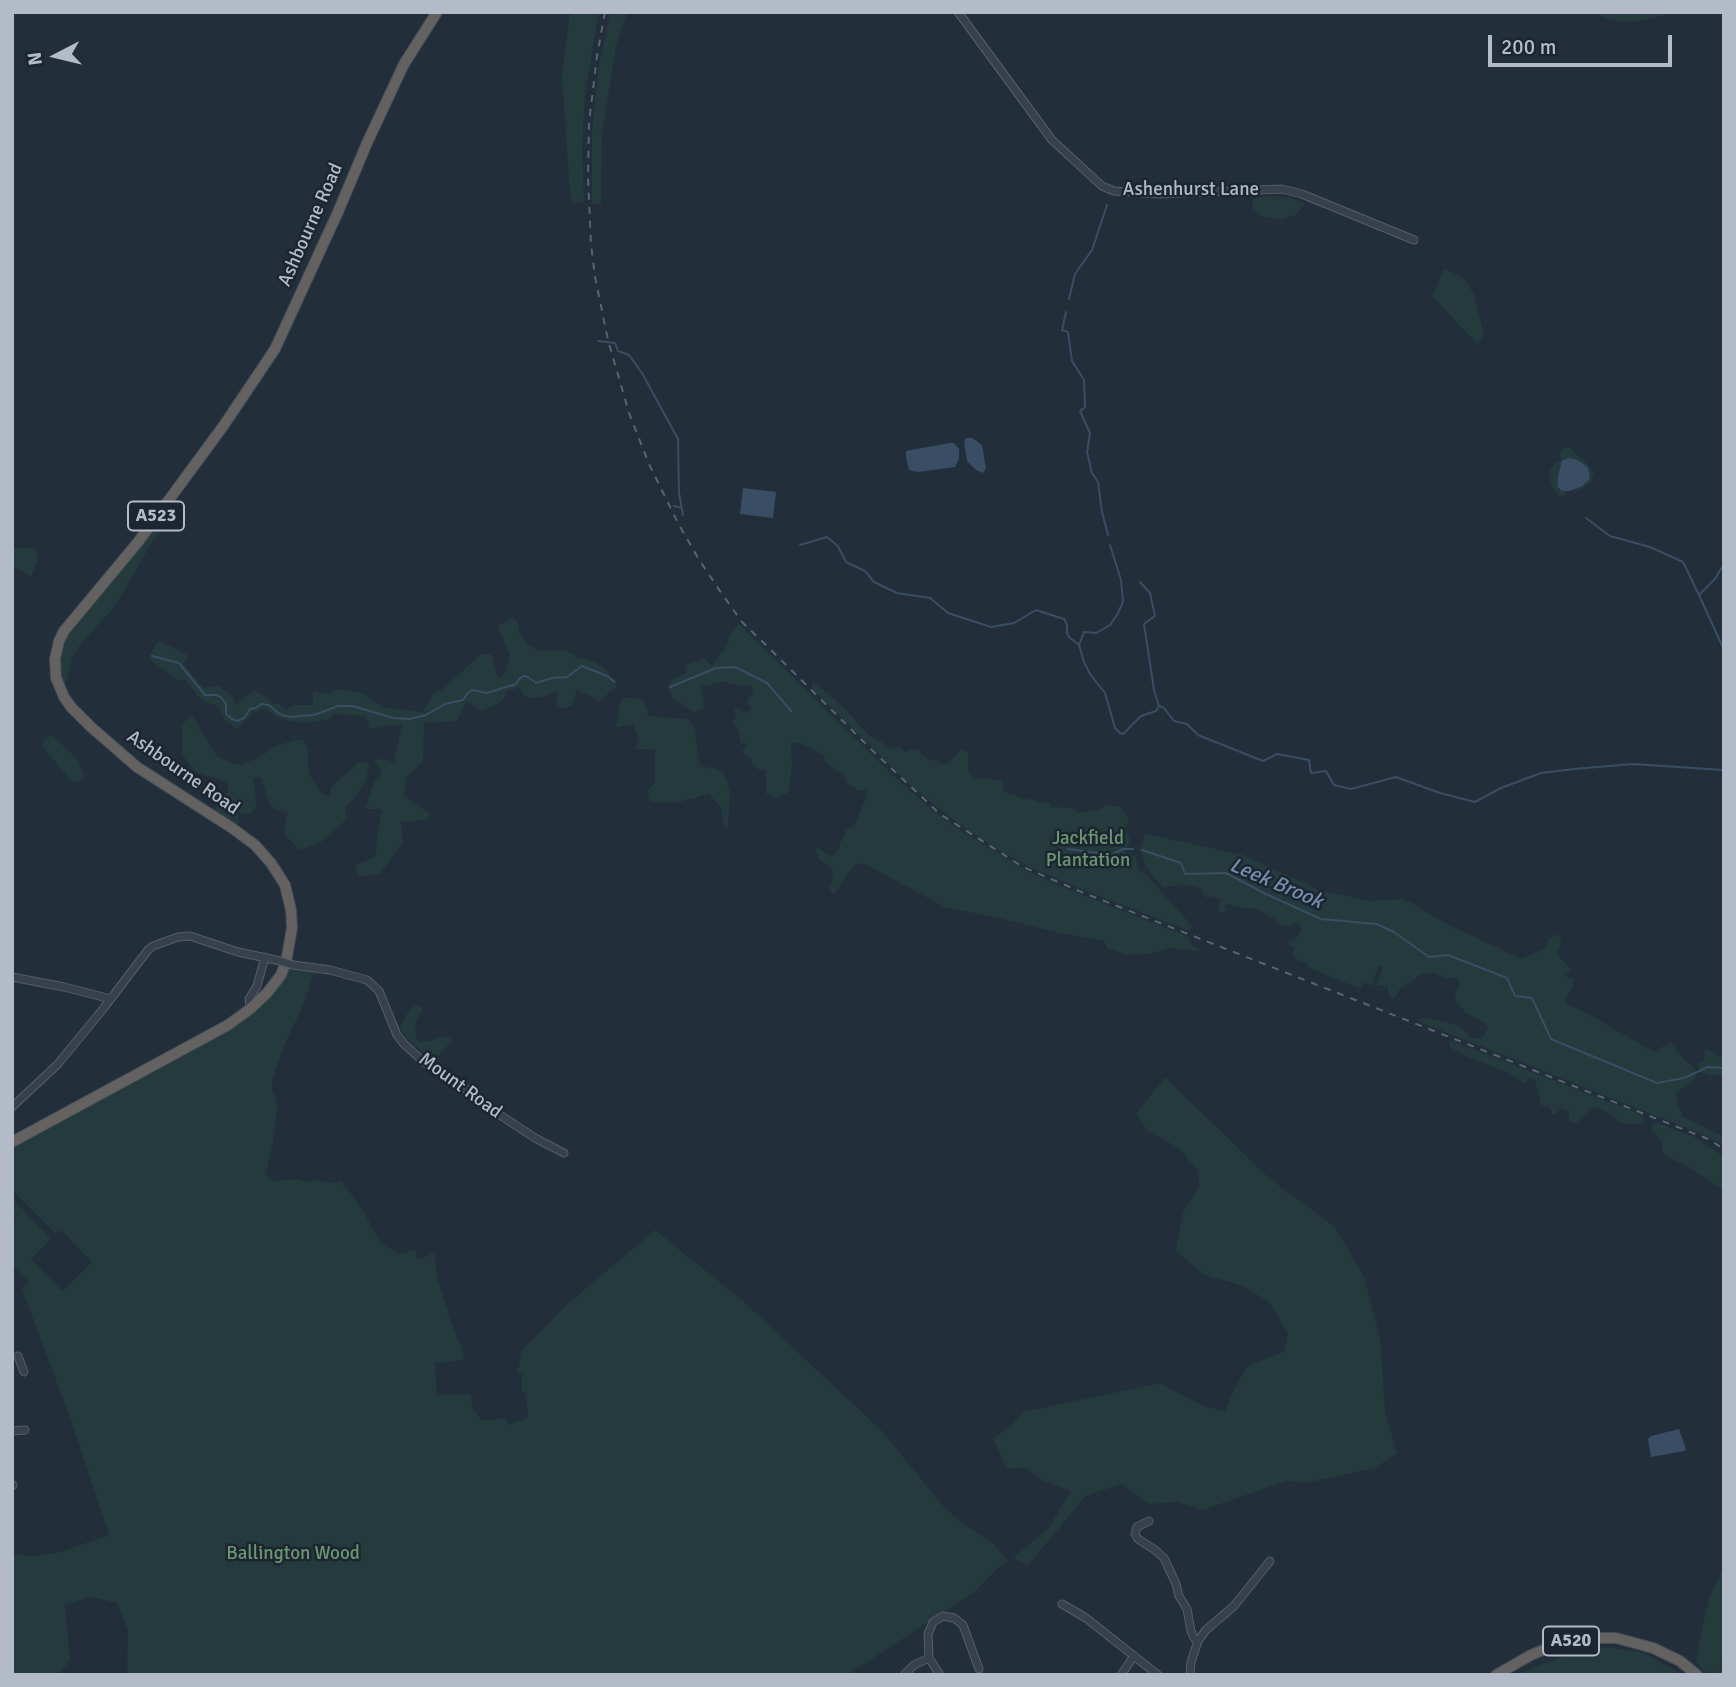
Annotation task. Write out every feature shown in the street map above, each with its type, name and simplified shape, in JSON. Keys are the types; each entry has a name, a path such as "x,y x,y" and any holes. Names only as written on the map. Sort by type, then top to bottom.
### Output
{"highway":[{"name":"Ashbourne Road","path":"12,1142 228,1025 274,985 281,975 289,953 292,928 285,885 277,871 255,845 137,767 91,727 64,697 56,678 55,659 64,631 138,542 224,425 275,349 404,64 437,12"},
{"name":"A520","path":"1496,1675 1531,1655 1560,1643 1578,1639 1616,1638 1653,1648 1680,1661 1698,1675"}],"street":[{"name":"Ashenhurst Lane","path":"958,12 1052,140 1102,187 1114,191 1159,194 1282,189 1302,194 1414,240"},
{"name":"Mount Road","path":"12,1107 57,1066 148,950 178,937 197,937 232,950 367,980 379,991 397,1035 425,1063 534,1138 564,1153"},
{"path":"249,1004 265,957"},
{"path":"12,977 64,986 110,1000"},
{"path":"12,1368 23,1368 18,1356"},
{"path":"1149,1521 1138,1527 1135,1534 1164,1558 1187,1609 1194,1638 1198,1641"},
{"path":"1190,1675 1191,1661 1198,1641 1206,1630 1234,1606 1270,1561"},
{"path":"1062,1604 1086,1618 1158,1675"},
{"path":"940,1675 929,1658 928,1634 937,1618 943,1616 958,1620 963,1625 979,1669"},
{"path":"1121,1675 1134,1656"},
{"path":"904,1675 914,1665 929,1658"}],"green space":[{"path":"570,12 599,12 585,94 582,148 584,202 572,203 562,76"},
{"path":"610,12 627,12 616,46 602,134 601,204 595,204 592,203 592,133 598,71"},
{"path":"1592,12 1676,12 1626,22"},
{"path":"1287,197 1305,203 1295,215 1281,220 1261,216 1252,208 1253,198"},
{"path":"1444,268 1465,279 1474,295 1484,335 1477,344 1432,296"},
{"path":"1569,447 1594,473 1591,483 1572,492 1584,482 1561,464 1566,495 1559,496 1552,487 1550,470 1561,460 1560,452 1563,448"},
{"path":"172,501 178,514 152,542 115,606 80,645 72,658 64,688 59,673 63,641"},
{"path":"12,548 35,548 38,558 31,577 12,567"},
{"path":"512,618 517,620 519,631 526,643 539,651 566,650 604,667 618,687 599,701 577,690 572,705 563,709 557,705 557,691 542,697 528,698 522,694 520,687 506,692 499,703 482,711 466,701 457,721 424,723 423,762 406,778 404,796 430,814 427,820 401,822 403,843 380,874 359,877 354,865 375,857 381,809 365,809 375,780 382,773 374,760 394,762 402,724 370,729 365,716 334,714 328,720 301,723 278,718 265,709 254,712 237,729 224,720 217,706 200,699 185,679 179,681 149,659 159,641 186,654 188,660 183,664 204,688 218,685 233,697 236,706 254,691 286,710 294,705 313,705 313,692 331,693 336,689 360,692 384,707 422,713 434,692 443,689 481,654 491,654 498,679 505,674 510,655 498,627"},
{"path":"739,624 898,780 957,828 1024,869 1060,886 1189,937 1192,945 1202,951 1170,948 1150,954 1128,955 1108,949 1104,941 946,908 867,865 857,863 834,895 829,889 833,878 832,869 819,859 815,846 831,856 836,853 846,830 854,826 867,790 859,791 846,783 843,773 837,772 825,761 824,756 805,745 791,742 792,766 788,793 777,797 766,794 766,769 760,770 752,766 751,758 742,751 747,745 740,742 740,732 733,723 736,714 734,709 737,707 744,713 752,710 747,701 754,691 750,686 726,681 701,687 705,708 693,712 672,698 668,686 672,679 687,673 685,665 705,658 712,666 725,650 730,634"},
{"name":"Jackfield Plantation","path":"812,680 841,705 869,735 893,749 899,746 905,752 914,749 921,751 921,754 932,761 947,764 962,749 968,752 968,770 974,778 1001,780 1003,791 1009,795 1026,800 1032,798 1039,803 1050,802 1051,807 1073,808 1078,813 1100,810 1111,804 1120,806 1129,819 1125,829 1130,840 1125,852 1136,857 1139,870 1192,926 1190,931 1031,868 965,828 907,782 813,690"},
{"path":"623,697 644,700 649,716 688,719 695,730 700,766 724,773 730,791 728,829 724,826 721,808 709,794 675,803 650,802 647,791 655,783 655,749 635,749 639,741 633,725 616,727"},
{"path":"192,715 216,755 233,764 240,765 262,756 273,747 302,740 308,748 308,772 322,794 330,797 331,787 359,762 369,764 366,781 354,800 345,807 347,819 321,842 299,850 284,834 287,813 270,807 261,777 253,778 257,806 249,814 238,813 239,828 214,812 218,800 228,791 227,782 195,772 182,754 182,724"},
{"path":"52,735 78,760 85,777 78,782 70,780 42,745 45,738"},
{"path":"1144,835 1243,855 1322,891 1371,901 1401,899 1522,959 1544,949 1549,938 1559,934 1562,941 1557,954 1572,971 1564,976 1574,979 1564,1003 1654,1052 1670,1042 1694,1068 1696,1078 1676,1093 1678,1109 1681,1109 1682,1116 1724,1137 1724,1146 1709,1137 1420,1022 1421,1019 1432,1019 1457,1025 1466,1031 1468,1037 1481,1039 1488,1028 1486,1024 1465,1012 1456,1001 1455,992 1460,985 1457,978 1444,978 1433,972 1422,974 1398,991 1393,999 1388,994 1388,985 1376,986 1382,965 1378,966 1373,985 1364,982 1362,987 1358,988 1309,968 1307,962 1294,957 1293,947 1289,946 1288,941 1296,939 1301,929 1298,923 1287,926 1278,924 1274,918 1258,909 1226,904 1226,910 1221,913 1218,909 1221,899 1204,896 1202,889 1184,884 1163,888 1146,867 1140,848"},
{"name":"Ballington Wood","path":"290,968 314,971 306,999 284,1046 272,1081 277,1107 274,1138 266,1172 269,1178 275,1181 296,1179 331,1183 341,1180 362,1209 381,1243 399,1254 415,1250 417,1260 434,1253 438,1280 464,1360 435,1363 437,1395 471,1394 473,1410 482,1420 507,1419 507,1425 528,1418 526,1393 522,1392 522,1374 517,1373 522,1350 564,1307 655,1230 742,1300 883,1432 944,1507 993,1543 1009,1562 1002,1564 976,1591 852,1672 852,1675 127,1675 128,1630 117,1603 91,1597 65,1605 70,1660 58,1675 12,1675 12,1554 31,1556 57,1553 109,1535 72,1423 22,1289 29,1282 12,1265 12,1231 15,1217 12,1212 12,1198 51,1239 31,1259 62,1291 92,1262 61,1230 56,1234 12,1190 12,1147 224,1033 277,988"},
{"path":"415,1005 423,1008 416,1021 418,1042 444,1036 453,1040 431,1060 407,1039 400,1027"},
{"path":"1449,1042 1643,1115 1644,1122 1620,1123 1600,1108 1593,1107 1575,1124 1569,1122 1569,1111 1561,1108 1556,1114 1552,1114 1550,1108 1541,1105 1535,1080 1529,1078 1524,1084 1509,1073 1461,1054 1450,1047"},
{"path":"1705,1049 1715,1053 1717,1058 1724,1052 1724,1078 1701,1072 1697,1064 1704,1061"},
{"path":"1165,1077 1269,1178 1335,1227 1364,1277 1380,1337 1385,1411 1397,1453 1375,1468 1306,1483 1287,1481 1202,1510 1177,1502 1148,1504 1121,1484 1086,1496 1028,1565 1013,1558 1048,1529 1071,1491 1045,1482 1025,1468 1007,1469 993,1439 1010,1427 1023,1412 1160,1383 1203,1406 1225,1411 1247,1366 1284,1352 1288,1333 1268,1301 1240,1285 1204,1275 1176,1251 1183,1211 1199,1188 1198,1171 1179,1148 1147,1131 1136,1114"},
{"path":"1656,1122 1697,1138 1724,1157 1724,1191 1663,1154 1661,1141 1651,1129"},
{"path":"1724,1565 1724,1652 1719,1675 1709,1675 1696,1662 1709,1598"},
{"path":"1593,1647 1644,1653 1683,1675 1515,1675 1566,1656 1570,1649"}],"water":[{"path":"966,438 972,438 982,445 986,468 983,473 967,461 964,442"},
{"path":"954,443 959,449 959,459 955,467 918,472 909,470 906,451"},
{"path":"1568,458 1582,463 1588,468 1590,476 1582,486 1562,491 1558,487 1558,476 1562,461"},
{"path":"743,488 776,492 773,518 740,514"},
{"path":"1679,1429 1686,1449 1684,1451 1651,1457 1648,1439 1651,1436"}],"waterway":[{"path":"1069,299 1075,274 1092,250 1107,205"},
{"path":"1066,312 1062,330 1068,332 1072,361 1084,380 1085,407 1080,411 1090,433 1087,452 1092,473 1098,482 1108,535"},
{"path":"598,341 615,343 618,351 629,355 642,373 678,439 679,493 683,515"},
{"path":"674,506 682,508"},
{"path":"1586,518 1610,536 1650,547 1683,562 1699,595"},
{"path":"800,545 827,537 838,546 846,562 865,571 874,582 897,593 930,598 948,613 991,627 1014,623 1036,610 1064,619 1069,637 1079,645 1090,674 1105,693 1115,728 1123,734 1141,716 1156,711 1159,706 1164,708 1174,721 1187,724 1198,735 1263,761 1277,754 1309,760 1311,773 1326,771 1334,785 1351,789 1396,777 1475,802 1501,788 1541,773 1632,764 1724,770"},
{"path":"1079,645 1084,632 1096,633 1110,625 1123,602 1121,580 1110,545"},
{"path":"1724,564 1715,579 1699,595 1724,650"},
{"path":"1140,582 1150,593 1155,616 1144,624 1159,706"},
{"name":"Leek Brook","path":"152,656 179,663 205,695 221,697 226,704 226,714 237,721 244,718 250,709 261,704 269,705 279,714 289,717 314,715 338,706 353,706 393,718 409,719 426,715 445,704 463,700 472,690 487,693 516,684 524,676 536,683 567,677 582,666 615,682"},
{"name":"Leek Brook","path":"670,687 716,668 735,667 767,683 792,712"},
{"name":"Leek Brook","path":"1068,849 1111,855 1123,849 1133,849"},
{"name":"Leek Brook","path":"1142,850 1181,863 1185,874 1226,873 1321,919 1376,924 1394,932 1429,957 1448,955 1507,978 1515,996 1532,998 1551,1039 1657,1083 1684,1078 1708,1067 1724,1068"}],"railway":[{"path":"605,12 589,123 588,178 595,277 608,340 629,413 649,464 698,558 742,622 940,814 1023,867 1708,1139 1724,1149"},
{"path":"1722,1675 1724,1664"}]}
